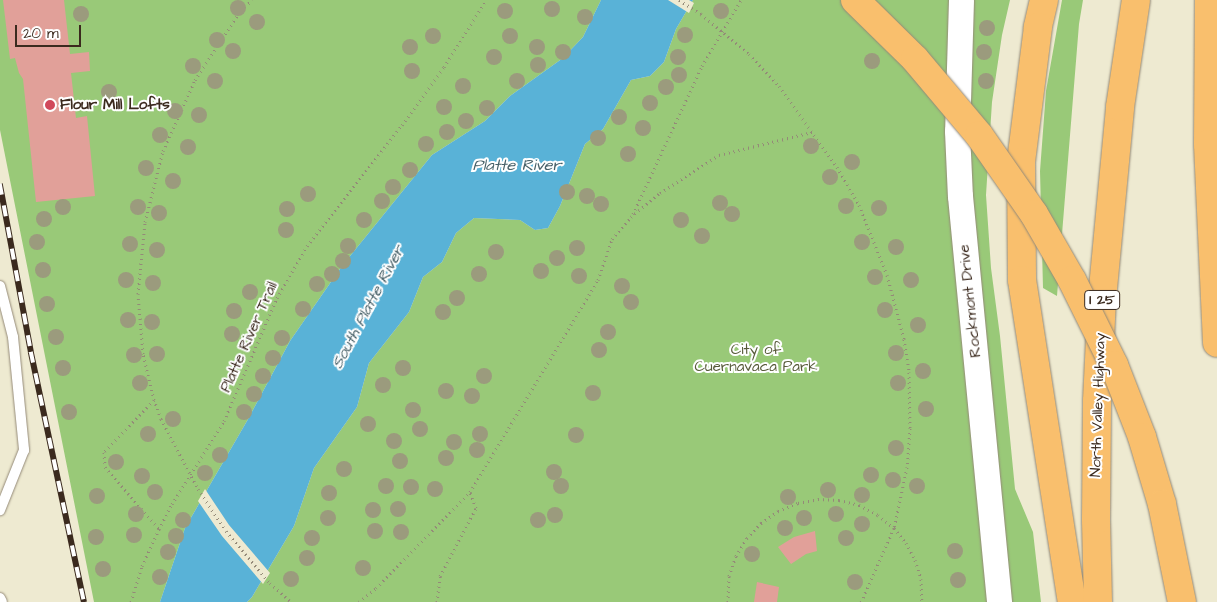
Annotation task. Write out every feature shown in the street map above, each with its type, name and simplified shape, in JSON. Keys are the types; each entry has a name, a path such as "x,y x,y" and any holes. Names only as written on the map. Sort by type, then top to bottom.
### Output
{"highway":[{"path":"855,0 915,59 979,135 1034,214 1072,280 1114,366 1142,437 1162,504 1182,602"},
{"path":"1044,0 1038,27 1021,162 1022,280 1072,602"},
{"name":"North Valley Highway","path":"1098,602 1096,401 1102,299 1120,107 1136,0"},
{"path":"1209,0 1208,136 1217,343"}],"street":[{"name":"Rockmont Drive","path":"960,0 957,131 960,196 1000,602"}],"lane":[{"path":"0,286 13,337 24,450 0,510"},
{"path":"0,598 2,602"}],"path":[{"path":"252,0 240,10 195,80 163,151 145,222 138,294 143,354 154,400 161,419 198,490 226,531 270,584 291,602"},
{"name":"Platte River Trail","path":"131,602 142,566 159,529 172,504 224,421 277,298 307,246 402,125 444,67 486,0"},
{"path":"679,0 701,14 749,54 779,86 837,166 859,205 888,275 904,340 909,372 910,428 907,467 894,528 861,602"},
{"path":"631,217 702,66 741,0"},
{"path":"358,602 390,574 470,492 598,280 612,239 631,217 660,193 719,155 812,132"},
{"path":"154,400 104,452 105,467 159,529"},
{"path":"438,602 440,576 476,508 470,492"},
{"path":"728,602 729,576 736,556 747,538 761,523 778,511 798,503 818,499 839,500 860,505 878,515 894,528 906,543 915,560 921,579 923,601"}],"green space":[{"path":"0,0 601,0 583,37 563,58 510,96 485,121 432,155 342,266 290,341 247,421 185,528 160,602 94,602 0,130"},
{"name":"City of Cuernavaca Park","path":"693,0 1010,0 1002,35 992,102 986,195 991,268 1000,336 1015,489 1033,532 1041,602 247,602 252,597 294,526 314,468 357,407 369,363 409,312 423,277 442,262 456,233 474,218 520,220 535,230 548,228 560,206 585,144 603,129 631,80 650,76 664,62 676,29"},
{"path":"1062,0 1083,0 1079,24 1057,296 1043,288 1040,171 1046,91"}],"water":[{"name":"Platte River","path":"601,0 693,0 676,29 664,62 650,76 631,80 603,129 585,144 560,206 548,228 535,230 520,220 474,218 456,233 442,262 423,277 409,312 369,363 357,407 314,468 294,526 252,597 247,602 160,602 185,528 247,421 290,341 342,266 432,155 485,121 510,96 563,58 583,37"}],"pier":[{"path":"668,0 689,0 694,3 689,13"},
{"path":"205,489 229,525 270,573 263,584 222,536 198,501"}],"building":[{"name":"Flour Mill Lofts","path":"3,0 64,0 70,54 89,52 90,71 71,73 76,118 87,116 95,196 36,202 23,79 19,73 15,58 10,59"},
{"path":"815,531 817,551 806,554 791,564 778,547 794,537"},
{"path":"757,582 779,587 777,602 754,602"}],"railway":[{"path":"0,184 31,352 84,602"}],"place":[{"name":"Flour Mill Lofts","path":"50,105"}],"water label":[{"name":"South Platte River","path":"368,307"}]}
